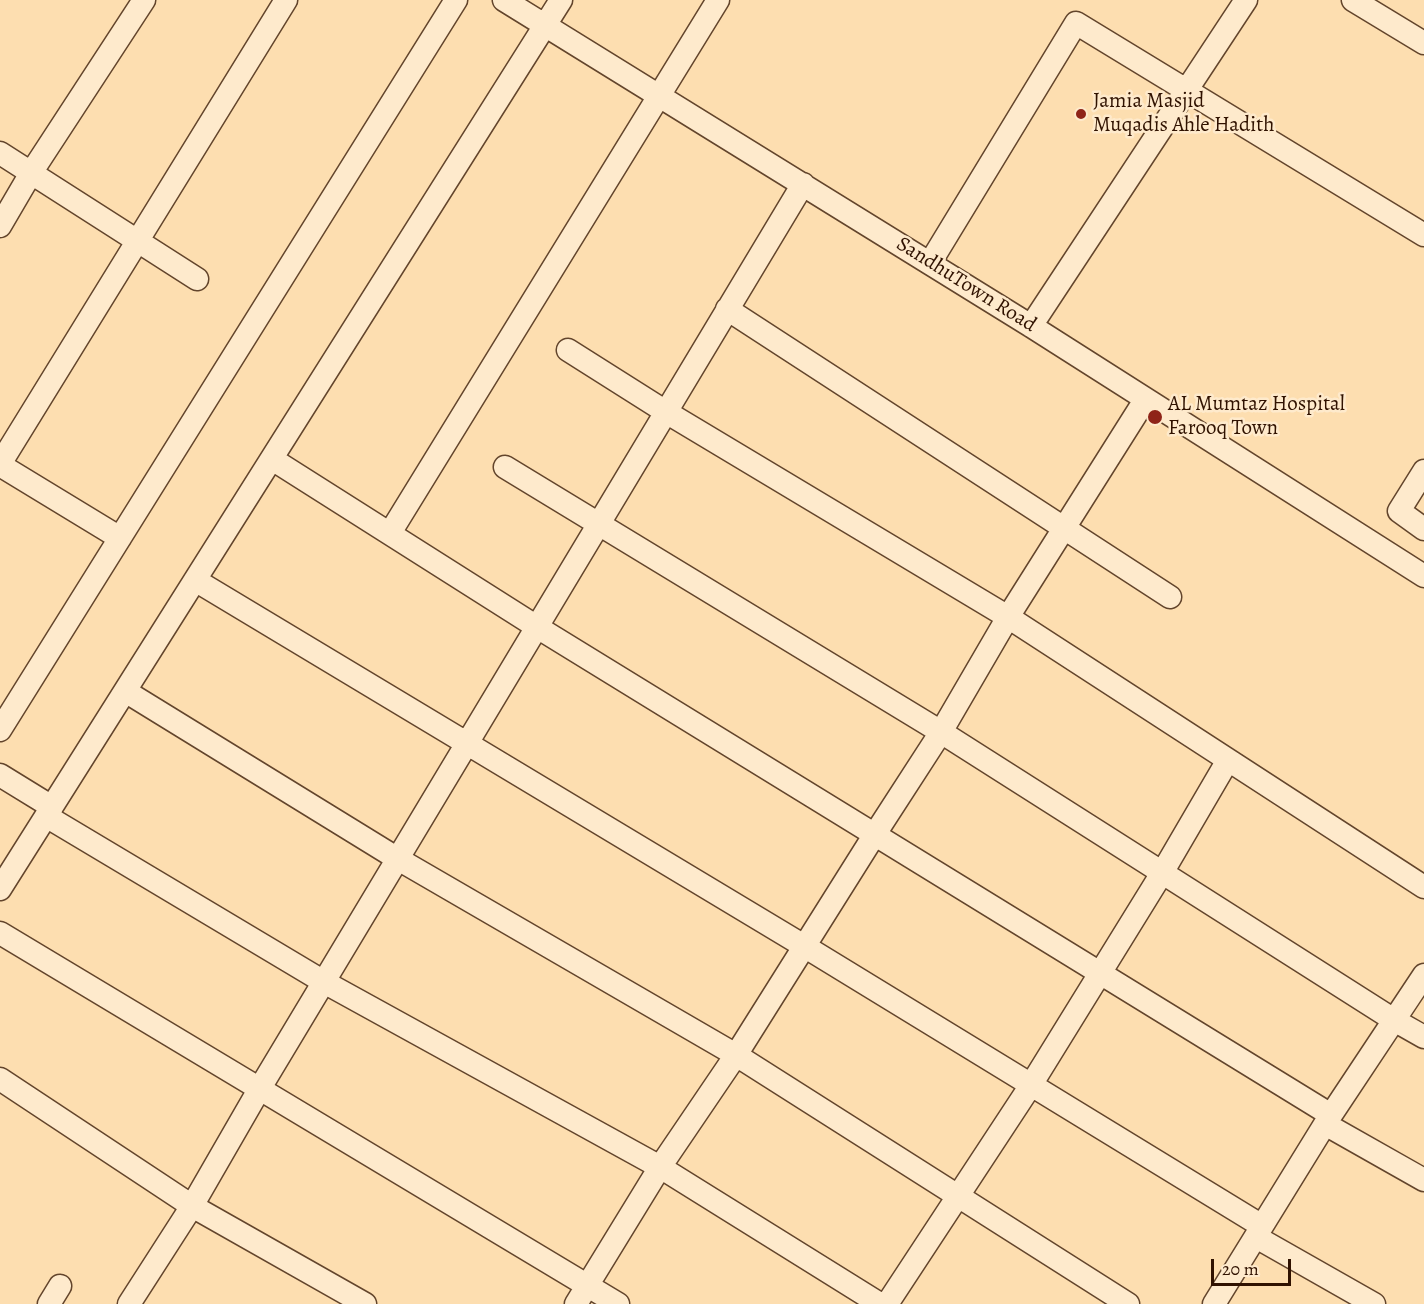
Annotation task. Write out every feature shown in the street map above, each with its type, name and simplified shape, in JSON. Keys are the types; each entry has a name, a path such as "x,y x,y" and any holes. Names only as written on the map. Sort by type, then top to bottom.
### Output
{"street":[{"path":"0,226 144,0"},
{"path":"120,538 0,464 286,0"},
{"path":"0,729 456,0"},
{"name":"SandhuTown Road","path":"504,0 1031,326 1424,576"},
{"path":"0,889 561,0"},
{"path":"390,533 718,0"},
{"path":"1031,326 1246,0"},
{"path":"1353,0 1424,43"},
{"path":"930,263 1076,23 1424,235"},
{"path":"0,153 197,279"},
{"path":"129,1304 192,1206 260,1088 803,184"},
{"path":"727,309 1170,597"},
{"path":"568,350 666,412 1008,617 1424,887"},
{"path":"582,1295 660,1167 736,1056 941,732 1008,617 1145,400"},
{"path":"272,459 537,627 1100,972 1424,1180"},
{"path":"505,467 941,732 1424,1037"},
{"path":"1424,471 1399,511 1424,529"},
{"path":"195,580 1031,1085 1374,1304"},
{"path":"125,691 398,859 736,1056 1128,1304"},
{"path":"887,1304 1031,1085 1162,873 1228,760"},
{"path":"0,775 49,812 324,982 660,1167 880,1304"},
{"path":"0,933 260,1088 582,1295 618,1304"},
{"path":"1214,1304 1329,1120 1424,975"},
{"path":"0,1079 192,1206 364,1304"}],"place":[{"name":"Jamia Masjid Muqadis Ahle Hadith","path":"1081,114"},
{"name":"AL Mumtaz Hospital Farooq Town","path":"1155,417"}]}
